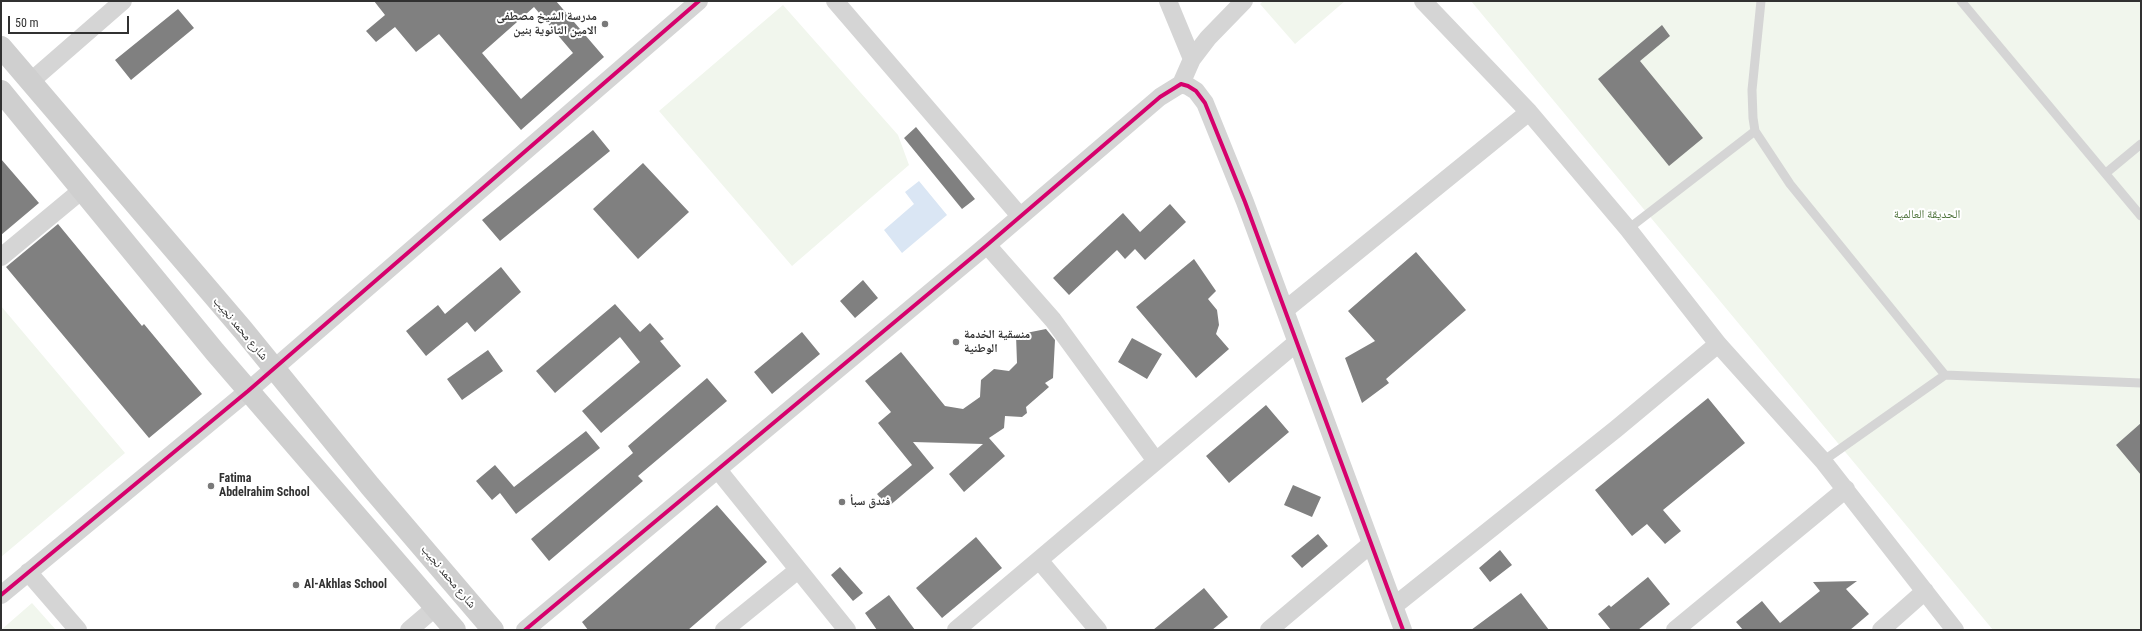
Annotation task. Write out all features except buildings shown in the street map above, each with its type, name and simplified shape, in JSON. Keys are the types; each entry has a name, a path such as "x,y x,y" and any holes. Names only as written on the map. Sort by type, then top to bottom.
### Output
{"main road":[{"name":"شارع محمد نجيب","path":"1,47 243,330 296,396 493,630"},
{"path":"1,91 215,352 455,630"},
{"path":"215,352 224,352 233,348 240,341 243,330"},
{"path":"271,418 268,410 277,396 282,393 296,396"}],"street":[{"path":"30,82 123,1"},
{"path":"4,588 28,572 248,391 699,1"},
{"path":"1168,1 1192,59"},
{"path":"525,630 718,470 1160,98 1181,84 1192,59 1208,38 1244,1"},
{"path":"1423,1 1529,112 1628,229 1718,344 1823,461 1846,489 1955,630"},
{"path":"840,3 1020,216"},
{"path":"1181,84 1196,91 1205,102 1245,202 1370,544 1404,630"},
{"path":"1285,310 1529,112"},
{"path":"1,257 82,190"},
{"path":"987,244 1053,320 1156,461"},
{"path":"956,630 1296,343"},
{"path":"1394,606 1616,429 1718,344"},
{"path":"718,470 847,630"},
{"path":"1675,630 1846,489"},
{"path":"1269,630 1370,544"},
{"path":"1039,560 1098,630"},
{"path":"724,630 798,570"},
{"path":"28,572 78,630"},
{"path":"1881,630 1925,591"},
{"path":"409,630 436,607"}],"lane":[{"path":"1761,1 1752,90 1755,132 1790,184 1945,374"},
{"path":"1961,1 2141,216"},
{"path":"1628,229 1755,132"},
{"path":"2106,173 2141,144"},
{"path":"1823,461 1945,374 2141,383"}],"green space":[{"path":"1263,1 1345,1 1295,44 1260,4"},
{"name":"الحديقة العالمية","path":"1471,1 2141,1 2141,630 1993,630"},
{"path":"783,5 898,135 909,165 792,266 659,111"},
{"path":"1,306 125,453 1,557"},
{"path":"32,603 56,630 1,630"}],"water":[{"path":"919,181 947,215 902,253 884,230 914,204 905,192"}],"cycle path":[{"path":"1,595 248,391 699,1"},
{"path":"525,630 987,245 1160,97 1181,84 1196,91 1205,103 1245,202 1403,630"}],"place":[{"name":"مدرسة الشيخ مصطفى الامين الثانوية بنين","path":"605,24"},
{"name":"منسقية الخدمة الوطنية","path":"956,342"},
{"name":"Fatima Abdelrahim School","path":"211,486"},
{"name":"فندق سبأ","path":"842,502"},
{"name":"Al-Akhlas School","path":"296,585"}]}
